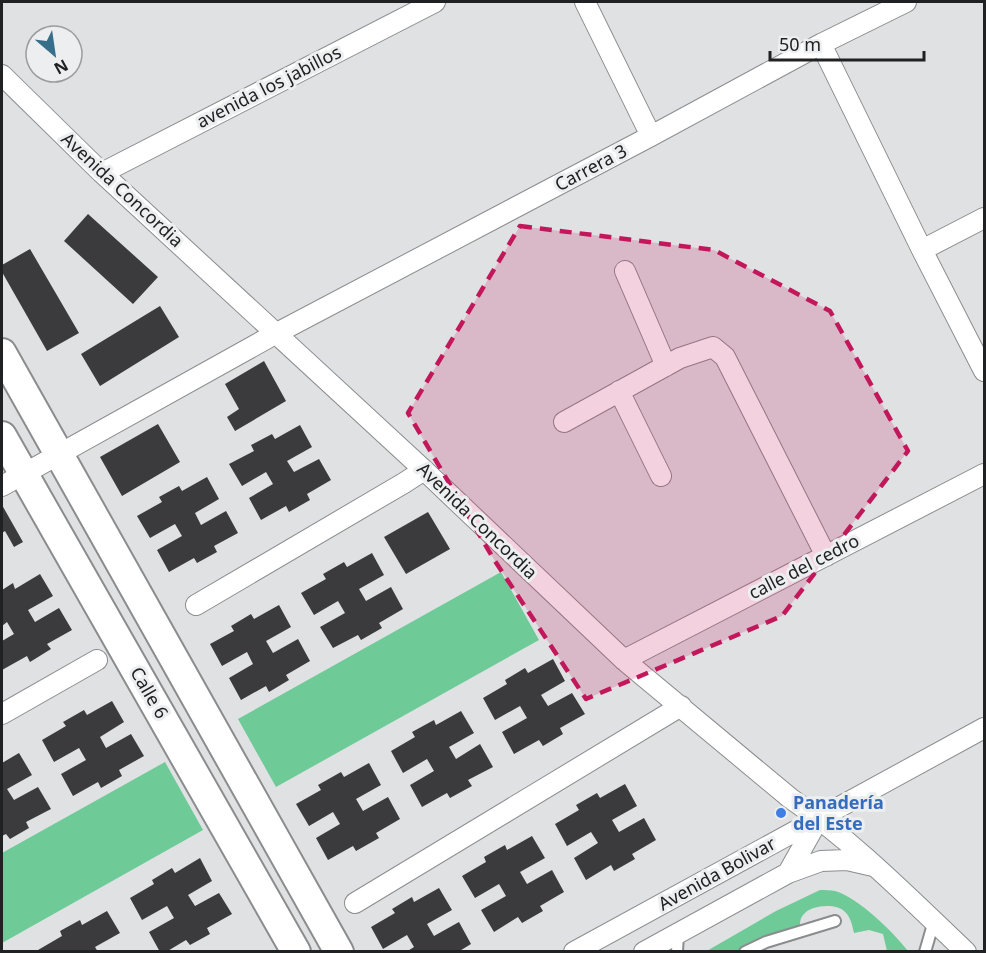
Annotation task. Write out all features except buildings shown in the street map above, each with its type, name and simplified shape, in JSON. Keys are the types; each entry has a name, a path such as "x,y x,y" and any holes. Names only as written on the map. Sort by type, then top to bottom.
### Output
{"street":[{"name":"avenida los jabillos","path":"102,173 435,2"},
{"path":"585,2 651,136"},
{"name":"Carrera 3","path":"13,480 275,334 821,44 906,2"},
{"path":"821,44 984,371"},
{"name":"Avenida Concordia","path":"2,75 102,173 424,470 624,660 877,867 966,951"},
{"path":"922,250 984,218"},
{"path":"625,271 666,366"},
{"path":"564,422 666,366 712,347 725,357 826,556"},
{"path":"2,353 339,951"},
{"path":"618,391 661,476"},
{"name":"Calle 6","path":"2,436 13,480 296,951"},
{"path":"196,605 424,470"},
{"name":"calle del cedro","path":"624,660 984,474"},
{"path":"2,714 97,660"},
{"path":"355,903 681,706"},
{"path":"819,818 984,728"},
{"name":"Avenida Bolivar","path":"648,950 677,942 788,873 819,818"},
{"name":"Avenida Bolivar","path":"574,951 819,818"},
{"path":"788,873 821,861 847,860 877,867"}],"lane":[{"path":"746,951 766,942 835,921"},
{"path":"925,951 934,921"}],"highlighted area":[{"path":"520,226 714,250 830,311 908,451 782,616 586,699 493,558 408,413"}],"green space":[{"path":"501,572 539,640 276,787 238,719"},
{"path":"165,762 203,830 2,943 2,853"},
{"path":"820,890 835,891 865,908 908,951 887,951 883,934 869,930 854,933 846,913 840,908 830,906 807,911 801,919 800,927 791,932 753,942 739,951 705,952 776,911"}],"place":[{"name":"Panadería del Este","path":"781,813"}]}
